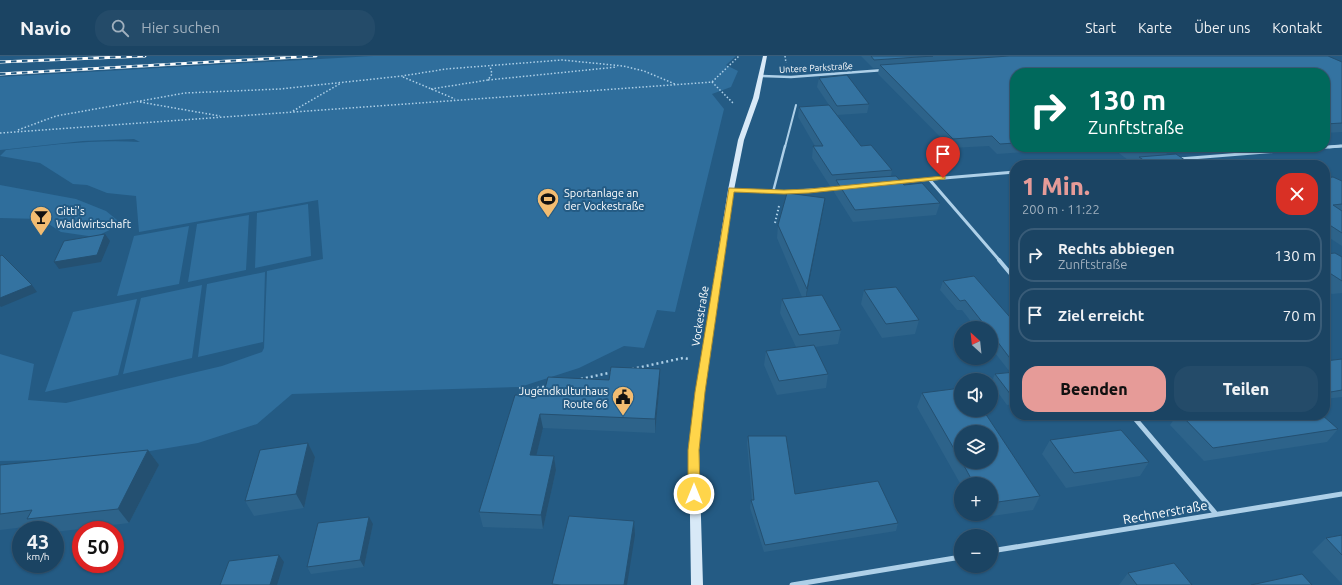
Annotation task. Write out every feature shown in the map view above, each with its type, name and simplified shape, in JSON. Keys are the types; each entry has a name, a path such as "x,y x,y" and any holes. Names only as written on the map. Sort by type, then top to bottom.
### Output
{"main road":[{"name":"Vockestraße","path":"697,585 694,450 700,392 731,190 741,140 756,98 765,56"}],"street":[{"name":"Untere Parkstraße","path":"761,76 790,77 890,70"},
{"path":"1330,147 1342,146"},
{"path":"1176,159 1265,152"},
{"path":"890,183 1010,172"},
{"path":"929,179 1010,273"},
{"path":"731,190 773,192 844,188"},
{"path":"1136,420 1216,514"},
{"name":"Rechnerstraße","path":"998,551 1342,494"},
{"path":"792,585 954,557"}],"lane":[{"path":"773,192 796,105"}],"path":[{"path":"0,133 712,82 739,56"},
{"path":"14,132 56,116 185,93 280,89 402,76 446,69 562,60 623,66 644,71 677,85"},
{"path":"488,80 492,74 490,66"},
{"path":"431,89 488,80 623,66"},
{"path":"402,76 458,100"},
{"path":"291,112 343,82"},
{"path":"712,82 734,104"},
{"path":"138,102 224,117"},
{"path":"629,369 683,358 705,361"},
{"path":"576,380 614,372"},
{"path":"520,387 522,391 553,385"}],"shaded area":[{"path":"373,56 736,56 726,65 738,71 731,87 712,94 724,109 675,312 657,310 644,348 624,346 579,368 520,387 292,394 257,424 198,443 102,459 0,461 0,354 34,364 28,400 66,403 222,366 262,352 264,348 267,271 323,259 318,200 139,232 136,196 107,193 87,185 73,184 40,163 0,156 6,150 57,144 107,141 140,142 134,139 83,141 0,150 0,77"},
{"path":"0,185 76,199 106,211 122,224 95,237 61,232 41,219 0,218"},
{"path":"308,204 311,256 255,268 257,213"},
{"path":"249,215 246,270 188,282 197,224"},
{"path":"189,226 179,284 117,296 134,236"},
{"path":"265,272 263,342 198,357 207,284"},
{"path":"202,285 192,358 123,374 141,298"},
{"path":"137,299 118,375 45,392 73,312"}],"building":[{"path":"871,56 933,56 874,60"},
{"path":"1009,56 1328,56 1342,62 1342,123 1330,124 1330,68 1010,68 1010,143 1000,144 992,136 953,139 880,65"},
{"path":"847,75 869,104 837,106 819,78"},
{"path":"829,105 861,146 871,145 892,170 832,175 813,146 823,146 799,107"},
{"path":"1176,154 1185,160 1144,160 1139,157"},
{"path":"896,176 904,185 922,183 940,203 855,210 836,180"},
{"path":"1330,177 1333,177 1342,181 1342,204 1333,205 1342,211 1342,233 1330,225"},
{"path":"787,193 825,198 807,289 778,225"},
{"path":"105,234 97,255 54,262 64,241"},
{"path":"1335,253 1342,257 1342,281 1330,273 1330,254"},
{"path":"2,255 32,285 0,298 0,256"},
{"path":"974,276 1010,317 1010,358 998,342 998,321 982,321 965,300 960,301 943,281"},
{"path":"896,287 919,320 886,324 864,290"},
{"path":"822,295 841,330 799,335 782,299"},
{"path":"814,345 828,374 779,381 766,351"},
{"path":"1342,359 1342,390 1330,392 1330,360"},
{"path":"611,367 660,369 655,419 540,414 530,455 554,456 541,515 479,512 515,395 543,396 548,377 609,380"},
{"path":"1010,372 1010,394 998,378 998,374"},
{"path":"954,389 954,417 988,417 993,425 954,425 954,449 922,393"},
{"path":"1186,420 1328,420 1338,429 1213,448"},
{"path":"1121,430 1149,462 1074,473 1050,440"},
{"path":"998,433 1040,496 998,502 998,477 970,477 966,469 998,469"},
{"path":"748,436 786,436 795,494 878,481 898,523 765,545 751,500 754,500"},
{"path":"308,443 296,494 245,501 260,450"},
{"path":"148,450 118,509 27,519 32,510 0,514 0,465"},
{"path":"569,516 634,521 624,585 552,584"},
{"path":"369,517 360,560 307,567 318,523"},
{"path":"1342,535 1342,555 1326,538"},
{"path":"279,555 270,585 220,585 229,561"},
{"path":"1174,563 1192,585 1137,585 1128,573"},
{"path":"1302,574 1312,585 1251,585"}],"railway":[{"path":"0,62 145,56"},
{"path":"0,74 316,56"}],"place":[{"name":"Sportanlage an der Vockestraße","path":"548,218"},
{"name":"Gitti's Waldwirtschaft","path":"41,236"},
{"name":"Jugendkulturhaus Route 66","path":"623,416"}],"route":[{"path":"694,494 694,450 700,392 731,190 773,192 809,191 943,178"}]}
